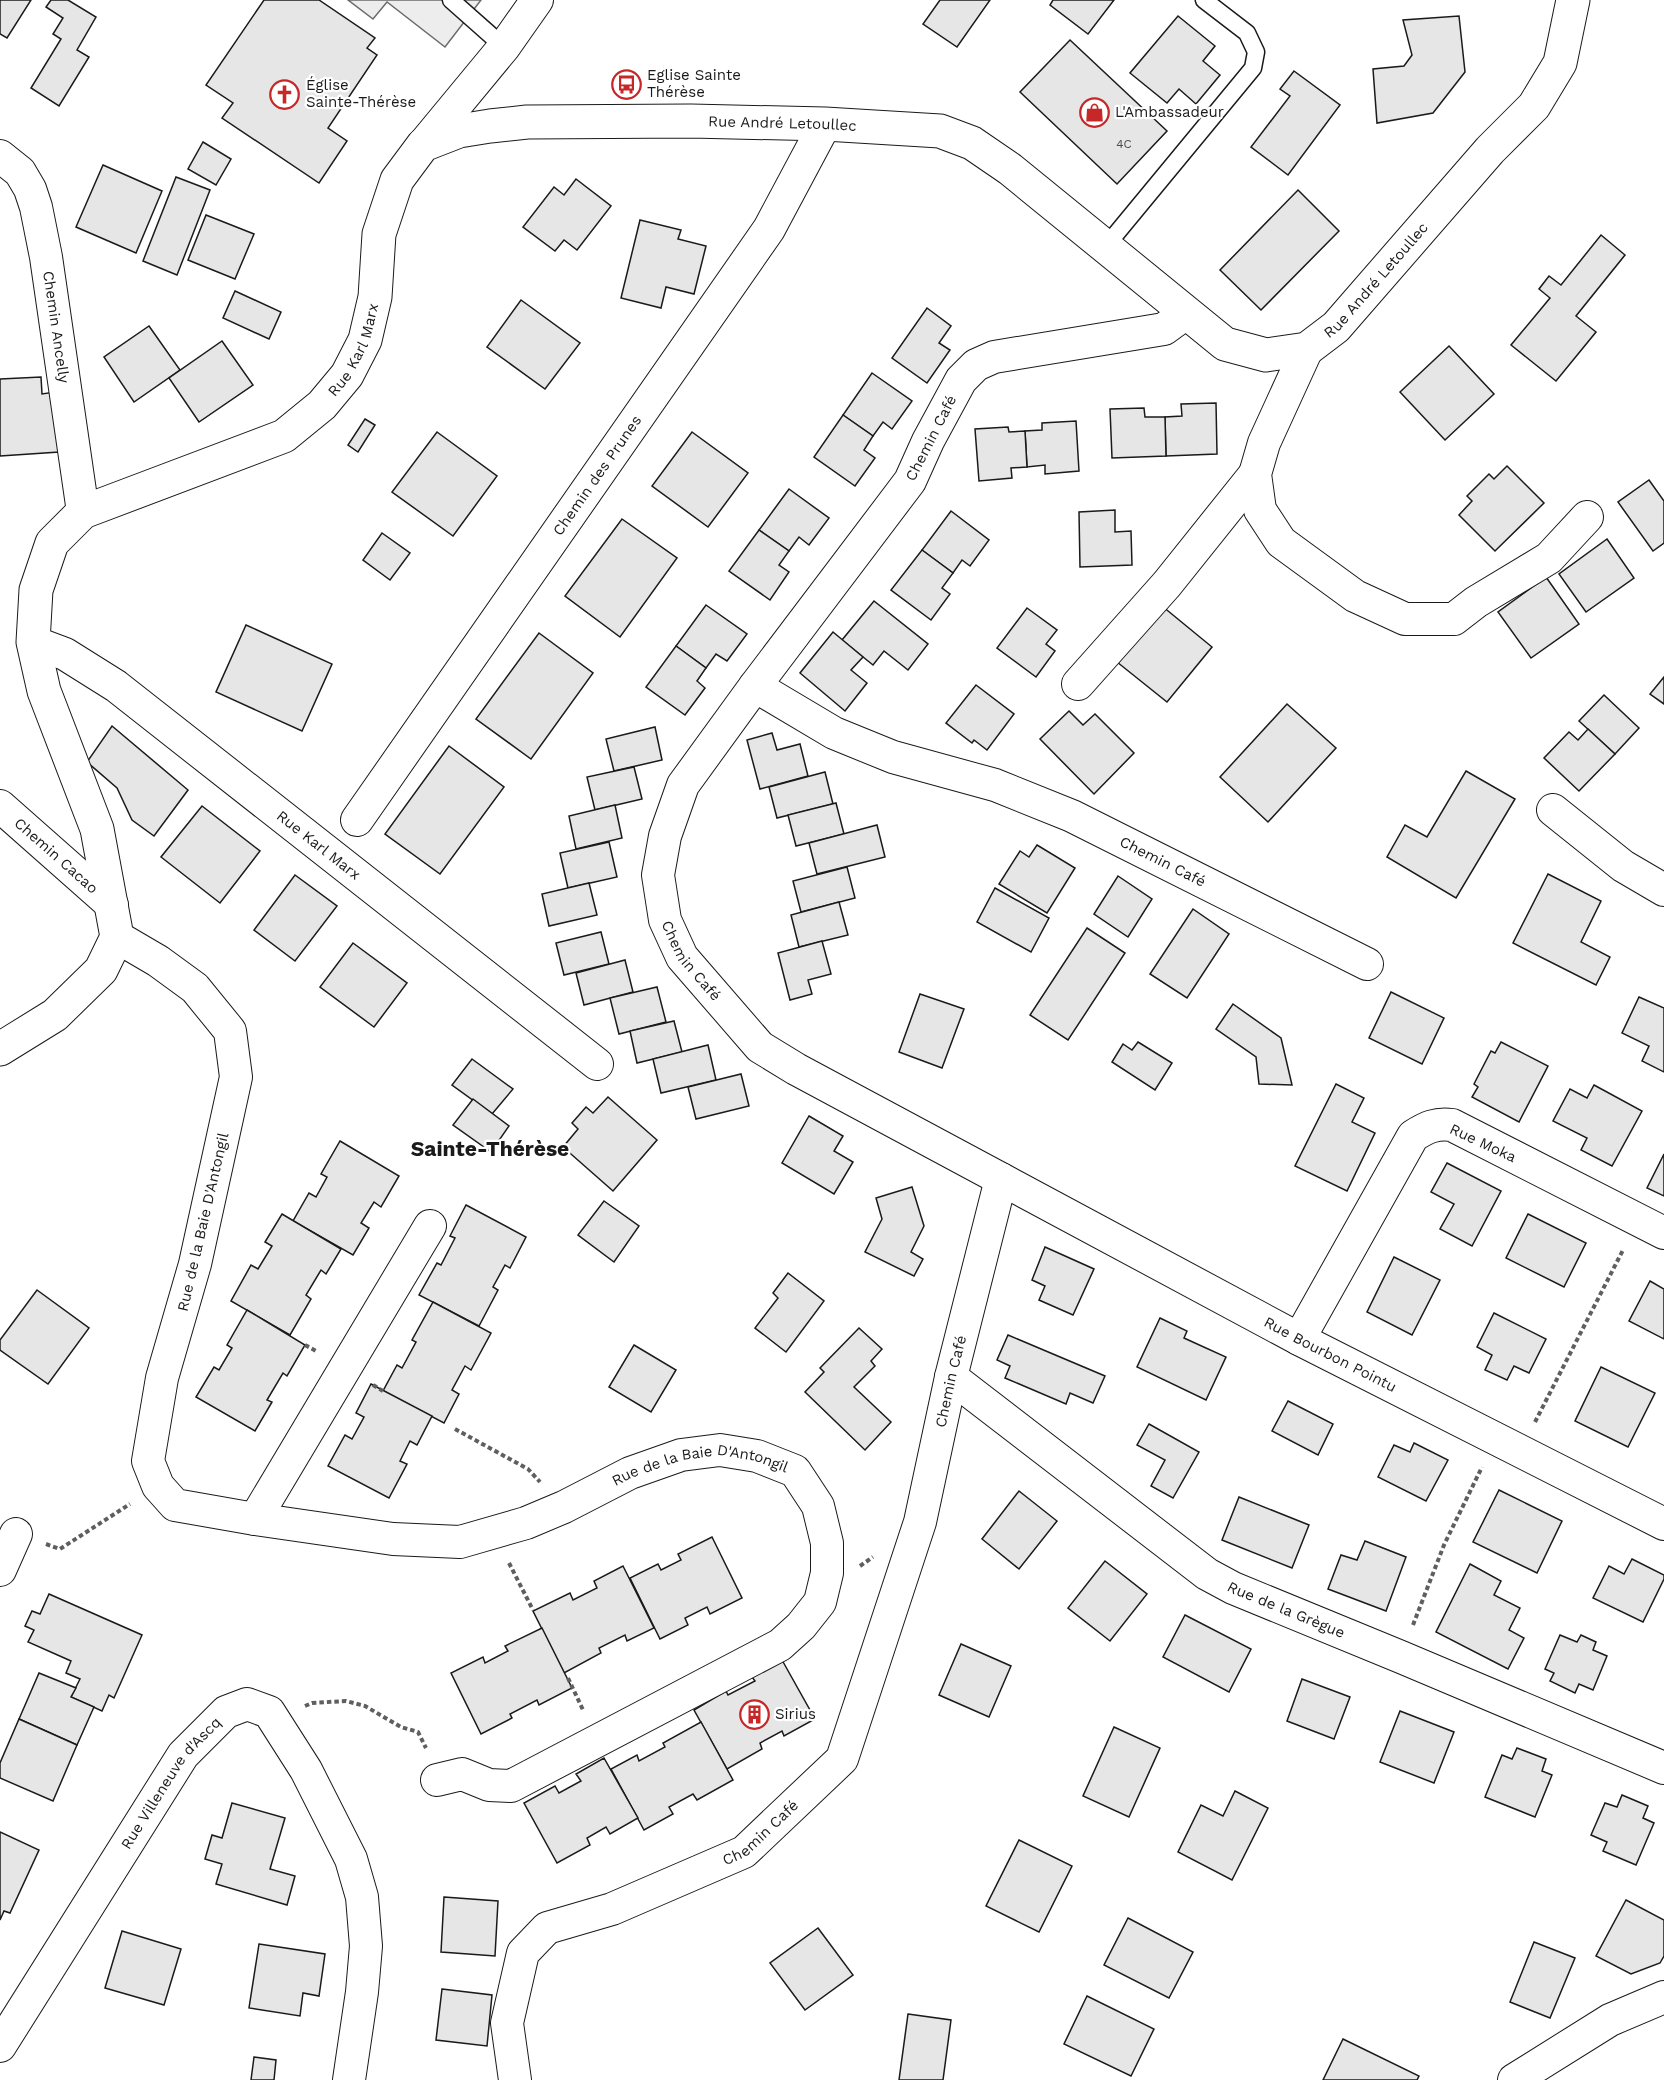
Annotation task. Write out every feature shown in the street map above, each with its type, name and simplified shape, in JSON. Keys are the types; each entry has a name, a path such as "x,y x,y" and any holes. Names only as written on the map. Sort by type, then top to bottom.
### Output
{"main road":[{"name":"Rue André Letoullec","path":"423,145 459,132 527,122 691,121 825,124 940,132 972,143 1010,169 1225,344 1266,356 1307,349 1335,327 1490,150 1534,106 1560,63 1573,3"},
{"name":"Rue Karl Marx","path":"117,938 97,829 44,691 33,642 36,590 51,543 83,512 284,436 322,405 347,375 365,340 375,297 379,234 397,180 423,145"},
{"path":"0,1049 55,1015 101,970 117,938"}],"street":[{"path":"423,145 504,47 537,0"},
{"name":"Chemin des Prunes","path":"357,820 769,229 825,124"},
{"name":"Chemin Ancelly","path":"0,156 20,172 30,189 36,207 46,257 83,512"},
{"name":"Chemin Café","path":"515,2080 507,2023 524,1953 547,1928 612,1909 744,1852 842,1759 920,1522 951,1377 1001,1179 796,1069 760,1047 682,957 665,920 658,875 665,836 683,785 910,481 928,441 961,380 976,365 994,357 1164,329 1185,313"},
{"path":"1078,684 1167,584 1255,474 1264,443 1307,349"},
{"path":"1255,474 1260,510 1281,542 1355,596 1405,619 1454,619 1476,602 1549,558 1587,517"},
{"name":"Rue Karl Marx","path":"33,642 65,654 116,686 597,1064"},
{"name":"Chemin Café","path":"755,686 834,733 893,757 995,785 1072,816 1367,964"},
{"name":"Chemin Cacao","path":"0,806 112,905"},
{"path":"1553,810 1623,866 1664,890"},
{"name":"Rue de la Baie D'Antongil","path":"117,938 158,961 195,988 230,1031 236,1077 195,1264 162,1378 148,1461 158,1485 175,1505 255,1520 393,1539 460,1542 526,1523 564,1507 630,1473 681,1455 720,1450 757,1456 795,1472 818,1506 827,1543 827,1573 820,1602 801,1626 780,1645 511,1786 489,1785 462,1774 439,1779"},
{"name":"Rue Moka","path":"1299,1339 1413,1136 1432,1125 1452,1125 1651,1226"},
{"name":"Rue Bourbon Pointu","path":"1001,1179 1299,1339 1664,1524"},
{"path":"255,1520 430,1226"},
{"name":"Rue de la Grègue","path":"951,1377 1207,1574 1233,1588 1664,1768"},
{"path":"0,1570 16,1534"},
{"name":"Rue Villeneuve d'Ascq","path":"0,2046 183,1755 226,1712 247,1704 268,1712 306,1770 351,1859 363,1897 366,1946 362,1992 349,2080"},
{"path":"1514,2080 1610,2020 1664,1997"}],"lane":[{"path":"452,0 504,47"},
{"path":"1106,246 1253,68 1256,52 1246,33 1204,0"}],"path":[{"path":"1401,1657 1444,1545 1651,1226"},
{"path":"455,1429 528,1469"},
{"path":"16,1534 60,1549 158,1485"},
{"path":"855,1570 882,1550"},
{"path":"508,1561 533,1610"},
{"path":"275,1722 312,1703 346,1701 365,1706 402,1727 418,1732 439,1779"}],"shaded area":[{"path":"348,0 481,0 445,47 387,2 373,19"}],"building":[{"path":"0,0 31,0 7,38 0,34"},
{"path":"51,0 68,0 96,17 77,50 89,57 59,106 31,88 61,39 53,34 63,18 46,7"},
{"name":"Église Sainte-Thérèse","path":"264,0 319,0 375,38 367,48 377,55 328,128 347,141 319,183 222,118 233,103 206,85"},
{"path":"940,0 990,0 957,47 923,24"},
{"path":"1053,0 1114,0 1088,34 1050,5"},
{"path":"1178,16 1215,46 1203,61 1220,75 1196,104 1179,89 1167,103 1130,73"},
{"path":"1459,16 1465,72 1433,113 1377,123 1373,69 1404,66 1412,55 1403,20"},
{"name":"L'Ambassadeur","path":"1070,40 1167,131 1117,184 1020,92"},
{"path":"1294,71 1340,105 1288,175 1251,147 1290,96 1280,89"},
{"path":"203,142 231,159 216,185 188,169"},
{"path":"103,165 162,191 136,253 76,227"},
{"path":"176,177 210,190 177,275 143,261"},
{"path":"576,179 611,206 577,250 564,240 555,251 523,227 554,187 564,195"},
{"path":"1298,190 1339,231 1261,310 1220,270"},
{"path":"206,215 254,234 235,279 188,260"},
{"path":"640,220 681,230 678,239 706,246 694,294 666,287 661,308 621,298"},
{"path":"1601,235 1625,255 1576,316 1596,332 1556,381 1511,345 1550,298 1539,289 1549,276 1561,285"},
{"path":"235,291 281,312 269,339 223,318"},
{"path":"521,300 580,343 545,389 487,347"},
{"path":"927,308 951,326 939,343 950,350 927,383 892,358"},
{"path":"149,326 180,370 134,402 104,357"},
{"path":"222,341 253,385 199,422 169,378"},
{"path":"1449,346 1494,394 1445,440 1400,392"},
{"path":"872,373 912,401 892,429 883,422 873,436 843,415"},
{"path":"41,377 42,394 55,392 59,452 0,456 0,379"},
{"path":"1216,403 1217,454 1166,456 1165,417 1182,416 1181,404"},
{"path":"1144,408 1145,417 1165,417 1166,456 1112,458 1110,409"},
{"path":"843,415 873,436 864,450 875,458 855,486 814,457"},
{"path":"365,419 375,425 358,452 348,445"},
{"path":"1076,421 1079,471 1045,474 1045,465 1027,467 1025,431 1042,430 1042,423"},
{"path":"1008,427 1009,432 1025,431 1027,467 1011,468 1012,478 979,481 975,429"},
{"path":"437,432 497,476 453,536 392,492"},
{"path":"692,432 748,473 708,527 652,486"},
{"path":"1507,466 1544,503 1495,551 1459,515 1472,501 1467,496 1489,474 1494,479"},
{"path":"1649,480 1664,501 1664,543 1653,551 1618,502"},
{"path":"789,489 829,518 809,545 799,537 789,551 759,530"},
{"path":"1115,510 1115,532 1131,531 1132,565 1080,567 1079,512"},
{"path":"951,511 989,540 970,566 962,560 953,573 922,550"},
{"path":"622,519 677,558 620,637 565,596"},
{"path":"759,530 789,551 779,565 789,572 770,600 729,571"},
{"path":"382,533 410,553 390,580 363,560"},
{"path":"1607,539 1634,578 1586,612 1559,574"},
{"path":"922,550 953,573 942,588 950,594 931,620 891,590"},
{"path":"1546,577 1579,624 1531,658 1498,612"},
{"path":"874,601 928,644 908,670 884,651 873,665 842,640"},
{"path":"706,605 747,634 727,661 716,654 706,668 676,646"},
{"path":"1162,606 1212,647 1167,702 1117,662"},
{"path":"1027,608 1057,630 1046,644 1055,651 1036,677 997,648"},
{"path":"246,625 332,664 302,731 216,692"},
{"path":"833,632 863,657 851,670 867,683 845,711 800,673"},
{"path":"539,633 593,673 531,759 476,719"},
{"path":"676,646 706,668 697,681 705,688 685,715 646,687"},
{"path":"1664,677 1664,704 1650,694"},
{"path":"976,685 1014,714 987,750 974,740 972,743 946,723"},
{"path":"1604,695 1639,728 1615,754 1579,721"},
{"path":"1287,704 1336,748 1268,822 1220,777"},
{"path":"1069,711 1083,725 1095,714 1134,753 1094,794 1040,739"},
{"path":"112,726 188,790 154,836 132,820 117,788 87,762"},
{"path":"655,727 662,760 614,771 606,739"},
{"path":"1588,729 1615,754 1579,791 1544,758 1569,732 1578,740"},
{"path":"772,733 777,750 800,744 808,776 760,789 747,740"},
{"path":"449,746 504,787 440,874 385,834"},
{"path":"634,767 642,799 595,810 587,777"},
{"path":"1466,771 1515,799 1456,898 1387,857 1405,825 1427,837"},
{"path":"825,772 833,804 777,818 769,787"},
{"path":"836,803 844,834 796,846 788,815"},
{"path":"615,805 622,838 576,849 569,816"},
{"path":"202,806 260,851 220,903 161,857"},
{"path":"877,825 885,857 817,874 809,843"},
{"path":"609,842 617,877 568,888 560,853"},
{"path":"1037,845 1075,868 1047,913 999,884 1020,851 1029,857"},
{"path":"847,867 855,898 801,912 793,881"},
{"path":"1548,874 1601,901 1581,942 1610,957 1596,985 1513,943"},
{"path":"295,875 337,906 295,961 254,930"},
{"path":"1118,876 1152,899 1128,937 1094,914"},
{"path":"589,883 597,915 549,926 542,894"},
{"path":"995,888 1049,918 1031,952 977,922"},
{"path":"839,902 848,935 799,947 791,915"},
{"path":"1193,909 1229,934 1187,998 1150,974"},
{"path":"1087,928 1125,953 1068,1040 1030,1015"},
{"path":"601,932 609,964 564,975 556,943"},
{"path":"822,941 831,974 808,980 812,994 790,1000 778,953"},
{"path":"353,943 407,983 374,1027 320,987"},
{"path":"625,960 633,992 584,1005 576,973"},
{"path":"657,987 666,1022 619,1034 610,998"},
{"path":"1391,992 1444,1018 1422,1064 1369,1038"},
{"path":"920,994 964,1009 942,1068 899,1052"},
{"path":"1639,997 1664,1008 1664,1072 1642,1061 1649,1046 1622,1033"},
{"path":"1233,1004 1281,1038 1292,1085 1259,1084 1256,1057 1216,1029"},
{"path":"674,1021 682,1052 637,1063 630,1031"},
{"path":"1138,1042 1172,1063 1155,1090 1112,1062 1123,1044 1132,1050"},
{"path":"1501,1042 1548,1066 1519,1122 1472,1097 1478,1087 1474,1084 1491,1051 1495,1053"},
{"path":"708,1045 716,1080 661,1093 653,1059"},
{"path":"472,1059 513,1089 492,1114 452,1085"},
{"path":"741,1074 749,1106 696,1119 688,1087"},
{"path":"1336,1084 1364,1098 1352,1122 1375,1133 1347,1191 1295,1166"},
{"path":"1594,1085 1642,1111 1612,1166 1581,1150 1587,1138 1553,1121 1570,1089 1587,1098"},
{"path":"608,1097 657,1140 613,1191 563,1147 578,1129 572,1123 586,1107 593,1113"},
{"path":"473,1099 509,1126 491,1152 453,1125"},
{"path":"809,1116 843,1136 834,1151 853,1162 834,1194 782,1163"},
{"path":"340,1141 399,1176 381,1207 374,1202 361,1223 369,1228 353,1255 293,1221 309,1193 316,1197 327,1177 321,1174"},
{"path":"1664,1154 1664,1196 1647,1188"},
{"path":"1447,1163 1501,1191 1472,1246 1440,1229 1454,1204 1431,1192"},
{"path":"912,1187 924,1226 911,1252 923,1259 914,1276 865,1252 882,1219 876,1198"},
{"path":"604,1201 639,1226 614,1262 578,1235"},
{"path":"466,1205 526,1237 510,1268 505,1265 493,1287 498,1290 479,1326 419,1295 437,1263 441,1265 455,1238 450,1236"},
{"path":"282,1214 341,1249 326,1274 321,1270 306,1295 311,1299 290,1335 231,1301 251,1265 258,1269 272,1246 265,1242"},
{"path":"1528,1214 1586,1243 1564,1287 1506,1258"},
{"path":"1045,1247 1094,1269 1073,1315 1039,1300 1045,1286 1032,1280"},
{"path":"1394,1257 1440,1280 1412,1335 1367,1312"},
{"path":"788,1273 824,1301 786,1352 755,1328 778,1298 773,1293"},
{"path":"1650,1281 1664,1289 1664,1339 1629,1321"},
{"path":"37,1290 89,1328 48,1384 0,1350 0,1340"},
{"path":"433,1302 491,1333 471,1370 465,1366 452,1390 459,1394 444,1423 383,1391 397,1365 402,1368 416,1342 412,1340"},
{"path":"247,1310 305,1345 287,1376 283,1373 267,1400 272,1402 255,1431 196,1397 214,1367 219,1370 232,1348 227,1345"},
{"path":"1494,1313 1546,1339 1529,1373 1514,1366 1507,1380 1485,1370 1492,1355 1477,1347"},
{"path":"1160,1318 1187,1331 1184,1338 1226,1357 1206,1400 1137,1367"},
{"path":"859,1328 882,1349 871,1361 875,1366 854,1387 891,1422 865,1450 805,1392 824,1372 820,1368"},
{"path":"1008,1335 1105,1376 1093,1403 1070,1393 1066,1404 1005,1378 1010,1366 997,1360"},
{"path":"634,1345 676,1370 651,1412 609,1387"},
{"path":"1601,1367 1655,1393 1628,1447 1575,1421"},
{"path":"371,1384 432,1416 417,1445 410,1441 400,1461 407,1464 389,1498 328,1466 345,1435 352,1439 364,1417 356,1413"},
{"path":"1288,1401 1333,1424 1318,1455 1272,1431"},
{"path":"1149,1424 1199,1452 1173,1498 1151,1486 1165,1460 1137,1445"},
{"path":"1414,1443 1448,1460 1426,1501 1378,1477 1394,1445 1410,1452"},
{"path":"1499,1490 1562,1521 1537,1573 1473,1542"},
{"path":"1019,1491 1057,1521 1019,1569 982,1539"},
{"path":"1239,1497 1309,1525 1292,1568 1222,1540"},
{"path":"712,1537 742,1598 710,1614 707,1607 685,1618 688,1625 660,1639 630,1578 658,1564 661,1570 681,1560 678,1554"},
{"path":"1365,1541 1406,1557 1386,1611 1328,1589 1341,1555 1357,1560"},
{"path":"1632,1559 1664,1575 1643,1622 1593,1598 1609,1566 1624,1574"},
{"path":"1105,1561 1147,1594 1110,1641 1068,1608"},
{"path":"1470,1564 1501,1581 1494,1595 1520,1608 1509,1630 1524,1638 1508,1669 1436,1632"},
{"path":"623,1566 654,1628 627,1641 625,1635 599,1648 601,1653 564,1673 533,1611 570,1593 573,1600 597,1588 594,1581"},
{"path":"49,1594 142,1635 114,1698 109,1695 102,1711 71,1697 80,1679 66,1673 71,1661 28,1642 34,1630 25,1626 32,1611 40,1614"},
{"path":"1185,1615 1251,1649 1229,1692 1163,1657"},
{"path":"542,1628 572,1688 539,1705 537,1700 510,1714 512,1718 481,1734 451,1673 483,1657 485,1663 508,1651 505,1646"},
{"path":"1560,1635 1577,1642 1581,1635 1596,1642 1593,1650 1607,1656 1593,1690 1579,1684 1575,1693 1550,1681 1554,1673 1545,1669"},
{"path":"961,1644 1011,1666 989,1717 939,1695"},
{"name":"Sirius","path":"782,1660 815,1719 784,1736 782,1731 760,1743 762,1749 727,1769 694,1710 726,1691 728,1695 755,1681 752,1677"},
{"path":"39,1673 76,1688 71,1697 94,1707 77,1745 19,1719"},
{"path":"1302,1679 1350,1697 1334,1739 1287,1721"},
{"path":"1400,1711 1454,1732 1434,1783 1380,1762"},
{"path":"19,1719 77,1745 53,1801 0,1778 0,1763"},
{"path":"701,1722 733,1780 697,1800 693,1794 669,1807 673,1814 644,1830 611,1769 637,1755 639,1761 665,1747 663,1743"},
{"path":"1114,1727 1160,1748 1129,1817 1083,1796"},
{"path":"1517,1748 1546,1759 1542,1771 1552,1775 1535,1817 1485,1797 1502,1755 1512,1759"},
{"path":"604,1758 638,1818 610,1834 606,1827 587,1838 590,1845 557,1863 524,1803 555,1786 559,1793 581,1781 576,1774"},
{"path":"1235,1791 1268,1808 1232,1880 1178,1852 1201,1805 1223,1816"},
{"path":"1622,1795 1648,1806 1643,1818 1654,1823 1636,1865 1603,1851 1607,1842 1591,1835 1605,1803 1617,1807"},
{"path":"232,1803 285,1818 270,1869 295,1876 287,1905 216,1884 222,1864 205,1859 212,1835 222,1838"},
{"path":"0,1832 39,1850 10,1913 4,1911 0,1920"},
{"path":"1019,1840 1072,1866 1039,1932 986,1906"},
{"path":"444,1897 498,1901 495,1956 441,1952"},
{"path":"1626,1900 1664,1920 1664,1956 1660,1963 1631,1974 1596,1956"},
{"path":"1128,1918 1193,1952 1169,1998 1104,1965"},
{"path":"818,1928 853,1975 805,2010 770,1963"},
{"path":"122,1931 181,1949 164,2005 105,1988"},
{"path":"1534,1942 1575,1958 1550,2018 1510,2002"},
{"path":"259,1944 325,1954 319,1996 303,1993 300,2016 249,2008"},
{"path":"442,1989 492,1995 487,2046 436,2040"},
{"path":"1087,1996 1154,2029 1131,2076 1064,2044"},
{"path":"908,2014 951,2020 943,2080 899,2080"},
{"path":"1343,2039 1419,2076 1417,2080 1323,2080"},
{"path":"254,2057 276,2060 274,2080 251,2080"}],"place":[{"name":"Eglise Sainte Thérèse","path":"626,84"},
{"name":"Église Sainte-Thérèse","path":"285,94"},
{"name":"L'Ambassadeur","path":"1094,112"},
{"name":"Sirius","path":"754,1714"}],"district":[{"name":"Sainte-Thérèse","path":"490,1148"}]}
